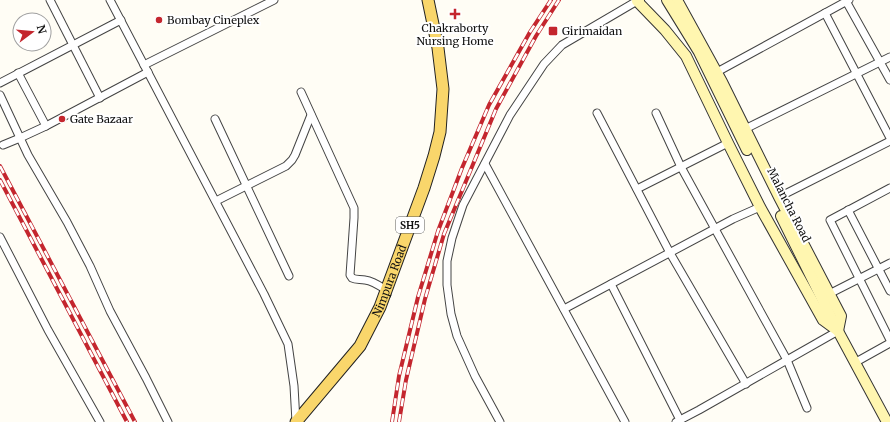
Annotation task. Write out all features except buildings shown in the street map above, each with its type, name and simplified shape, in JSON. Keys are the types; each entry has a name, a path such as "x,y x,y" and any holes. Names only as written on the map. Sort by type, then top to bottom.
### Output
{"main road":[{"name":"Nimpura Road","path":"296,422 360,346 380,307 424,188 440,132 442,89 438,48 428,0"}],"street":[{"path":"50,0 100,98"},
{"path":"110,0 216,201 288,344 294,386 296,422"},
{"path":"254,0 256,9"},
{"path":"144,65 274,0"},
{"name":"Malancha Road","path":"667,0 699,52 838,330 887,422"},
{"path":"611,284 678,421 746,384 838,330 841,316 779,197 684,5 677,0"},
{"path":"500,422 475,376 457,336 450,314 447,286 448,261 452,238 463,205 510,115 544,64 562,45 638,1 665,30 686,56 760,207 823,320 838,330"},
{"path":"717,72 848,1 879,62 890,80"},
{"path":"825,13 890,138"},
{"path":"0,83 120,20"},
{"path":"745,129 890,57"},
{"path":"3,145 46,126 148,72"},
{"path":"18,74 46,126"},
{"path":"301,92 354,208 350,275 356,280 364,279 386,290"},
{"path":"0,95 28,155 67,222 90,266 110,310 168,422"},
{"path":"597,113 670,253 746,384"},
{"path":"656,113 681,167 787,360 807,408"},
{"path":"216,201 286,166 292,160 311,115"},
{"path":"215,119 289,276"},
{"path":"779,197 890,141"},
{"path":"637,189 728,143"},
{"path":"485,164 625,422"},
{"path":"856,362 890,341 830,220 890,188"},
{"path":"564,309 733,219 760,207"},
{"path":"848,210 890,292"},
{"path":"0,237 48,330 100,422"},
{"path":"829,294 890,263"}],"railway":[{"path":"392,422 399,376 418,297 438,231 462,168 489,105 530,32 551,0"},
{"path":"399,422 406,380 425,299 444,234 496,109 536,36 559,0"},
{"path":"0,166 135,422"},
{"path":"0,180 127,422"}],"place":[{"name":"Chakraborty Nursing Home","path":"455,14"},
{"name":"Bombay Cineplex","path":"159,20"},
{"name":"Girimaidan","path":"553,31"},
{"name":"Gate Bazaar","path":"62,119"}]}
